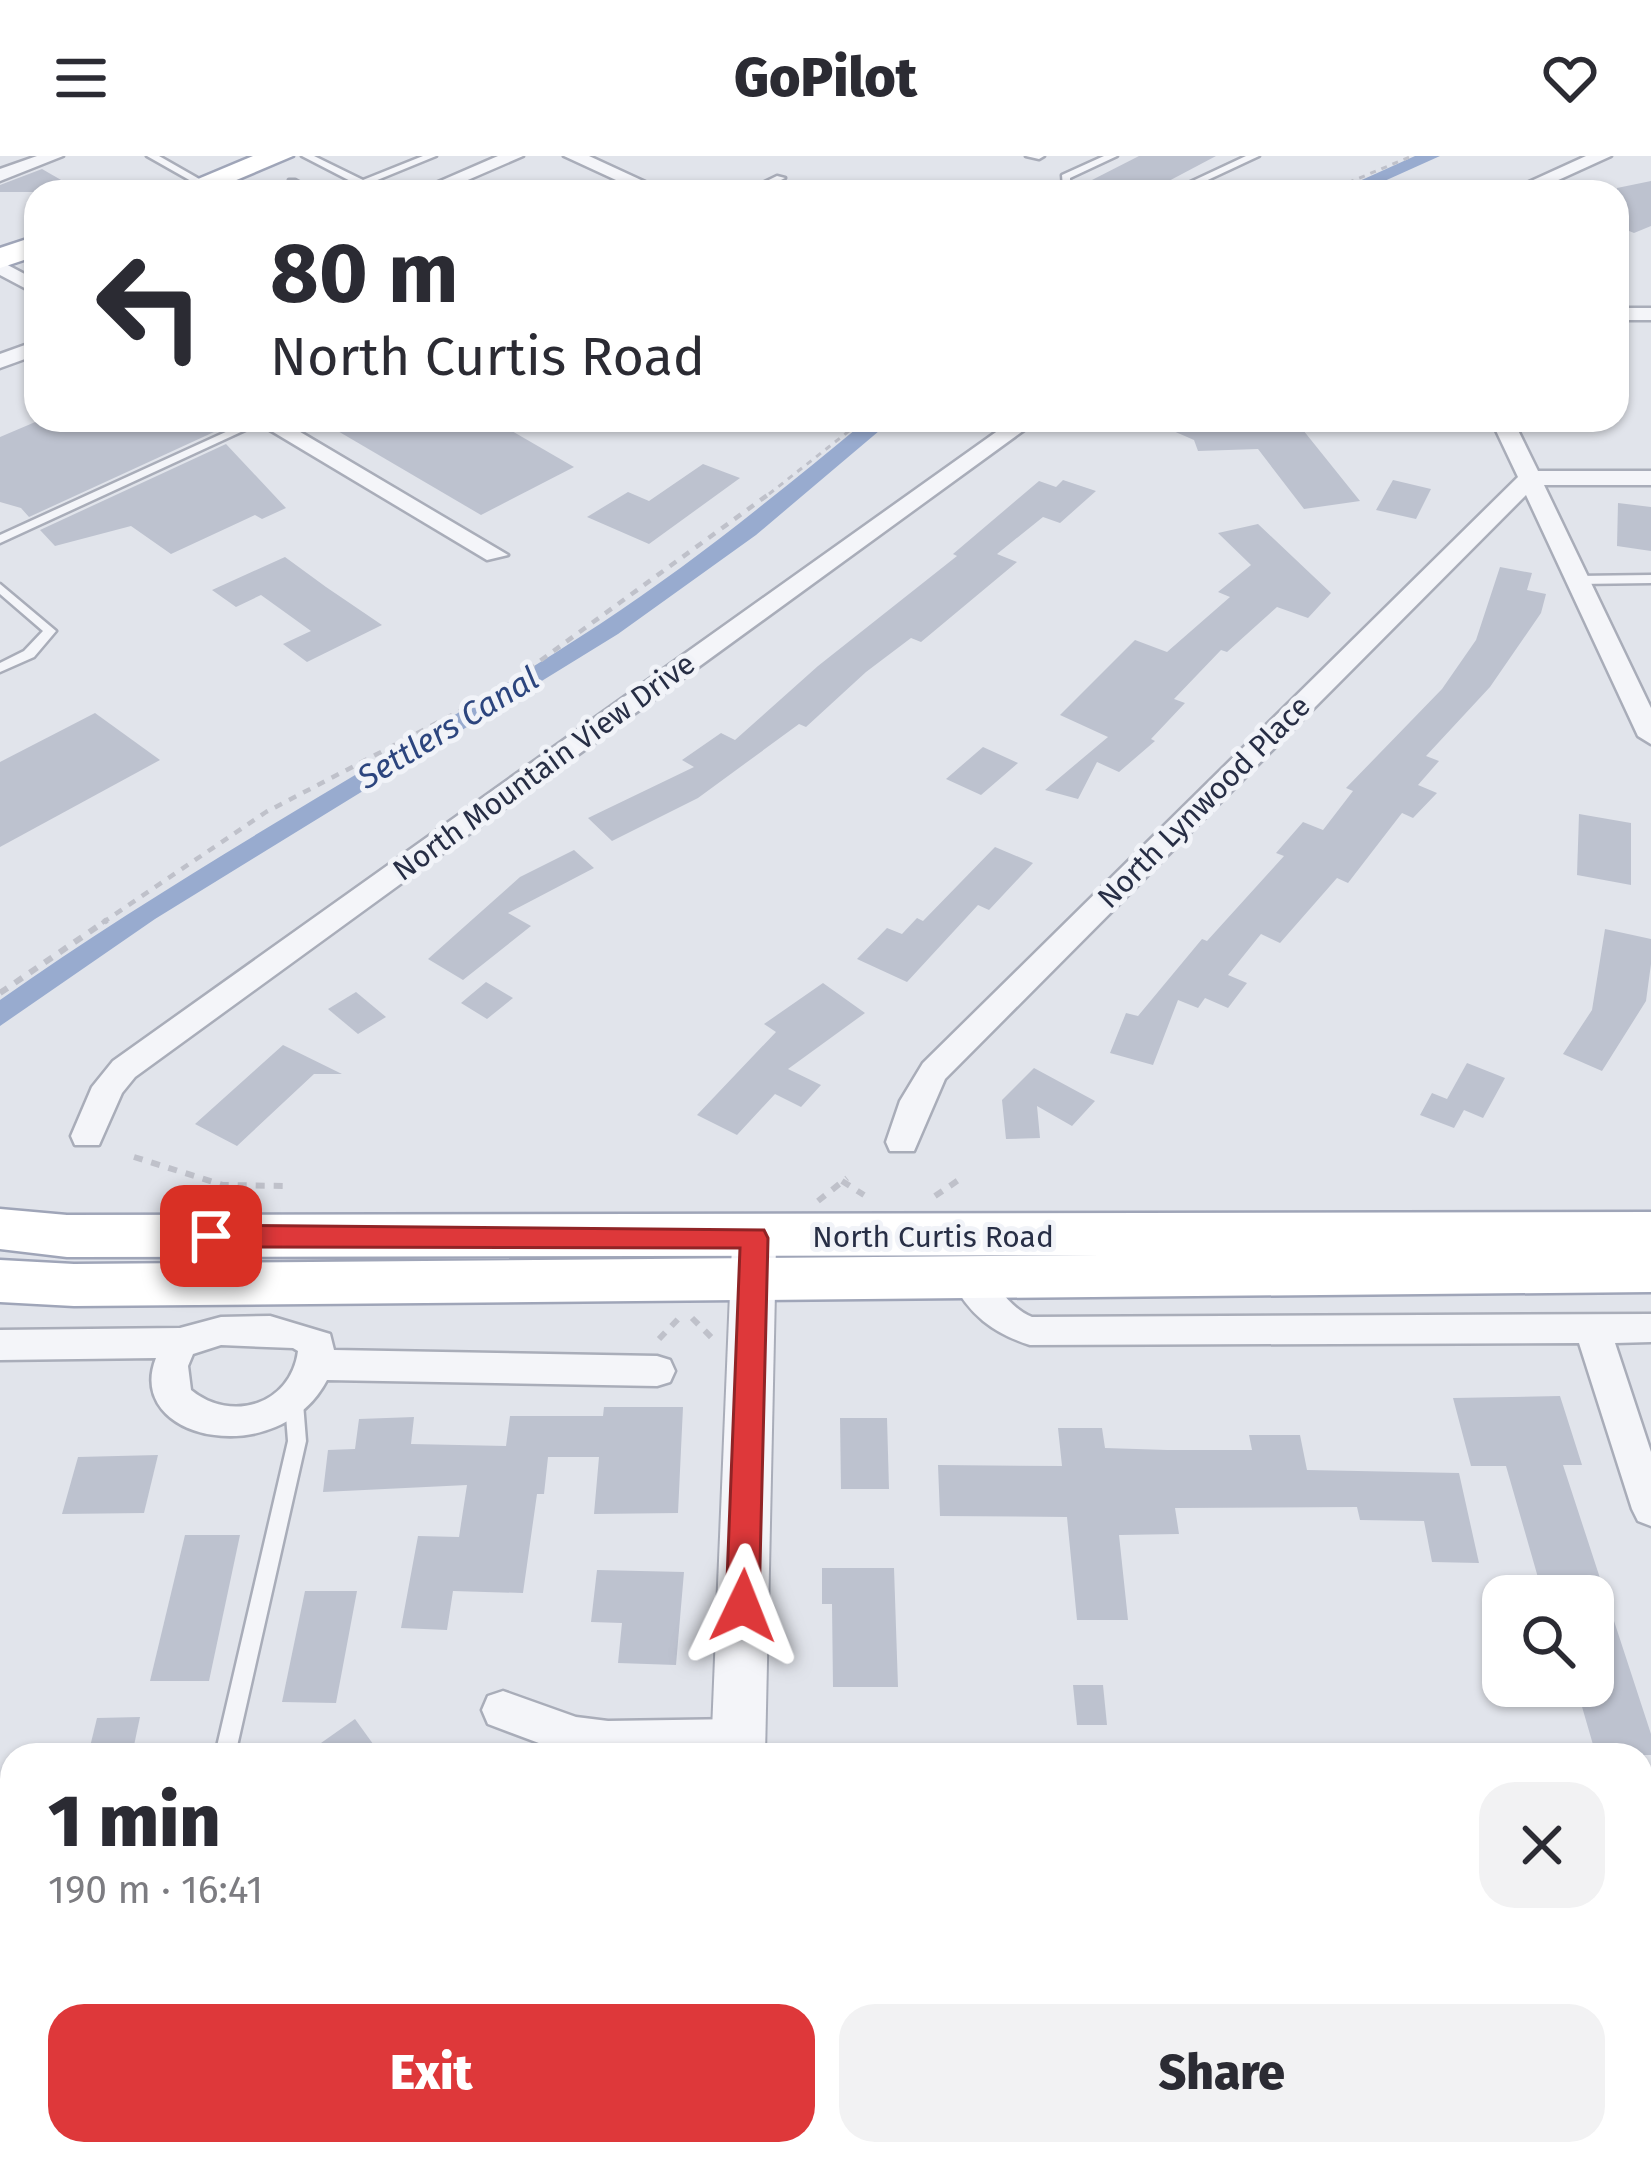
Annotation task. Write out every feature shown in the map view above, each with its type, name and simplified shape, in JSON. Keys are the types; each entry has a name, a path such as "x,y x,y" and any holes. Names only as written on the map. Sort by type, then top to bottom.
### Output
{"main road":[{"path":"226,180 285,169"},
{"name":"North Curtis Road","path":"0,1229 67,1236 754,1259 968,1279 1651,1271"},
{"name":"North Curtis Road","path":"0,1281 74,1285 1651,1233"}],"street":[{"path":"0,175 54,156"},
{"path":"454,180 514,156"},
{"path":"572,156 629,180"},
{"path":"1545,180 1602,156"},
{"path":"284,432 496,555"},
{"name":"North Mountain View Drive","path":"87,1136 108,1087 124,1070 1010,432"},
{"path":"1508,432 1578,580 1640,688 1651,736"},
{"path":"1530,478 1651,478"},
{"name":"North Lynwood Place","path":"902,1142 916,1101 934,1071 1530,478"},
{"path":"738,1743 754,1259"},
{"name":"North Curtis Road","path":"968,1279 1000,1319 1030,1330 1651,1328"},
{"path":"1592,1328 1651,1509"},
{"path":"0,1345 180,1343 221,1331 287,1331 317,1344 318,1365 294,1402 274,1417 233,1424 188,1414 174,1397 170,1366 180,1343"},
{"path":"318,1365 656,1357"},
{"path":"503,1710 576,1737 651,1743"}],"lane":[{"path":"152,156 191,180"},
{"path":"166,156 193,180"},
{"path":"307,156 351,180"},
{"path":"399,156 413,163"},
{"path":"378,180 431,156"},
{"path":"1065,180 1112,156"},
{"path":"1201,180 1254,156"},
{"path":"776,180 780,178"},
{"path":"0,539 236,432"},
{"path":"1578,580 1651,579"},
{"path":"0,588 50,631 29,655 0,668"},
{"path":"228,1743 297,1441 294,1402"}],"path":[{"path":"1354,180 1412,156"},
{"path":"0,993 266,812 500,690 707,543 848,432"},
{"path":"134,1157 224,1185 287,1186"},
{"path":"656,1357 683,1314 716,1342 715,1354"}],"building":[{"path":"1139,156 1216,156 1171,180 1092,180"},
{"path":"42,169 61,180 24,180 24,192 0,192 0,185"},
{"path":"1651,181 1651,226 1634,233 1629,231 1629,186"},
{"path":"24,427 24,432 214,432 29,517 21,508 0,502 0,437"},
{"path":"339,432 514,432 574,467 481,515"},
{"path":"1176,432 1305,432 1360,501 1304,509 1258,449 1198,451 1194,440"},
{"path":"226,444 286,508 262,519 255,515 171,554 131,526 55,546 40,530"},
{"path":"703,464 740,478 649,544 587,517 628,492 649,501"},
{"path":"1063,480 1096,491 1060,523 1043,517 997,554 1017,562 921,642 911,638 866,672 806,727 799,724 698,798 612,841 588,818 694,767 682,760 721,733 735,740 818,666 957,556 953,554 1039,481 1056,487"},
{"path":"1393,480 1431,489 1416,519 1376,510"},
{"path":"1618,503 1651,507 1651,551 1617,546"},
{"path":"1258,524 1331,593 1308,618 1277,607 1227,652 1221,650 1174,699 1185,703 1151,739 1155,741 1119,772 1097,762 1078,799 1045,790 1108,737 1060,715 1135,640 1167,652 1230,597 1218,592 1251,565 1218,533"},
{"path":"285,557 382,625 307,662 283,644 311,631 261,595 236,607 212,590"},
{"path":"1500,567 1532,573 1527,590 1546,594 1541,613 1490,687 1426,756 1439,761 1418,785 1437,793 1413,818 1402,813 1348,883 1337,878 1280,943 1261,934 1228,975 1247,983 1228,1008 1205,998 1198,1008 1178,1000 1153,1065 1110,1053 1126,1013 1138,1016 1202,939 1207,941 1284,856 1276,853 1303,822 1323,830 1353,791 1346,788 1442,689 1476,640"},
{"path":"95,713 160,760 0,847 0,762"},
{"path":"983,747 1018,763 981,795 946,779"},
{"path":"1579,814 1631,823 1631,885 1577,875"},
{"path":"995,847 1033,863 989,910 978,905 907,982 857,959 887,928 902,934 917,918 923,921"},
{"path":"574,850 594,868 508,913 531,926 463,980 428,959 520,877"},
{"path":"1605,929 1651,939 1651,964 1646,1001 1602,1071 1563,1054 1592,1010"},
{"path":"486,982 513,998 487,1019 461,1003"},
{"path":"823,983 865,1013 788,1069 821,1085 801,1107 775,1094 737,1135 697,1115 776,1032 764,1024"},
{"path":"356,992 386,1017 358,1034 328,1009"},
{"path":"283,1045 342,1074 314,1074 237,1146 195,1124"},
{"path":"1467,1063 1505,1078 1483,1118 1464,1110 1454,1128 1420,1115 1432,1093 1447,1099"},
{"path":"1034,1068 1095,1101 1072,1126 1037,1106 1040,1138 1006,1139 1002,1100"},
{"path":"1560,1396 1582,1465 1563,1465 1599,1575 1537,1575 1506,1466 1471,1466 1453,1398"},
{"path":"604,1407 683,1407 678,1513 594,1514 599,1457 548,1457 544,1494 537,1494 523,1593 453,1591 447,1630 401,1628 418,1536 459,1537 467,1485 323,1492 328,1450 355,1449 359,1419 414,1417 411,1444 506,1446 510,1416 603,1416"},
{"path":"840,1418 887,1418 889,1489 841,1489"},
{"path":"1058,1428 1102,1428 1105,1448 1167,1450 1252,1450 1249,1435 1300,1435 1307,1470 1459,1473 1479,1563 1432,1562 1424,1521 1360,1520 1357,1507 1175,1508 1179,1534 1119,1535 1128,1620 1077,1620 1067,1517 940,1516 938,1465 1062,1466"},
{"path":"158,1455 144,1513 62,1514 78,1457"},
{"path":"185,1535 240,1535 209,1681 150,1681"},
{"path":"822,1568 894,1568 898,1687 833,1687 832,1604 822,1604"},
{"path":"597,1570 684,1572 676,1665 618,1663 622,1623 591,1622"},
{"path":"305,1591 357,1591 336,1703 282,1702"},
{"path":"1614,1621 1651,1743 1593,1743 1582,1707 1614,1707"},
{"path":"1073,1685 1103,1685 1107,1725 1077,1725"},
{"path":"140,1717 135,1743 91,1743 97,1718"},
{"path":"355,1719 372,1743 321,1743"}],"waterway":[{"name":"Settlers Canal","path":"1373,180 1431,156"},
{"name":"Settlers Canal","path":"0,1015 145,912 609,629 748,530 866,432"}],"route":[{"path":"211,1236 754,1238 743,1606"}]}
